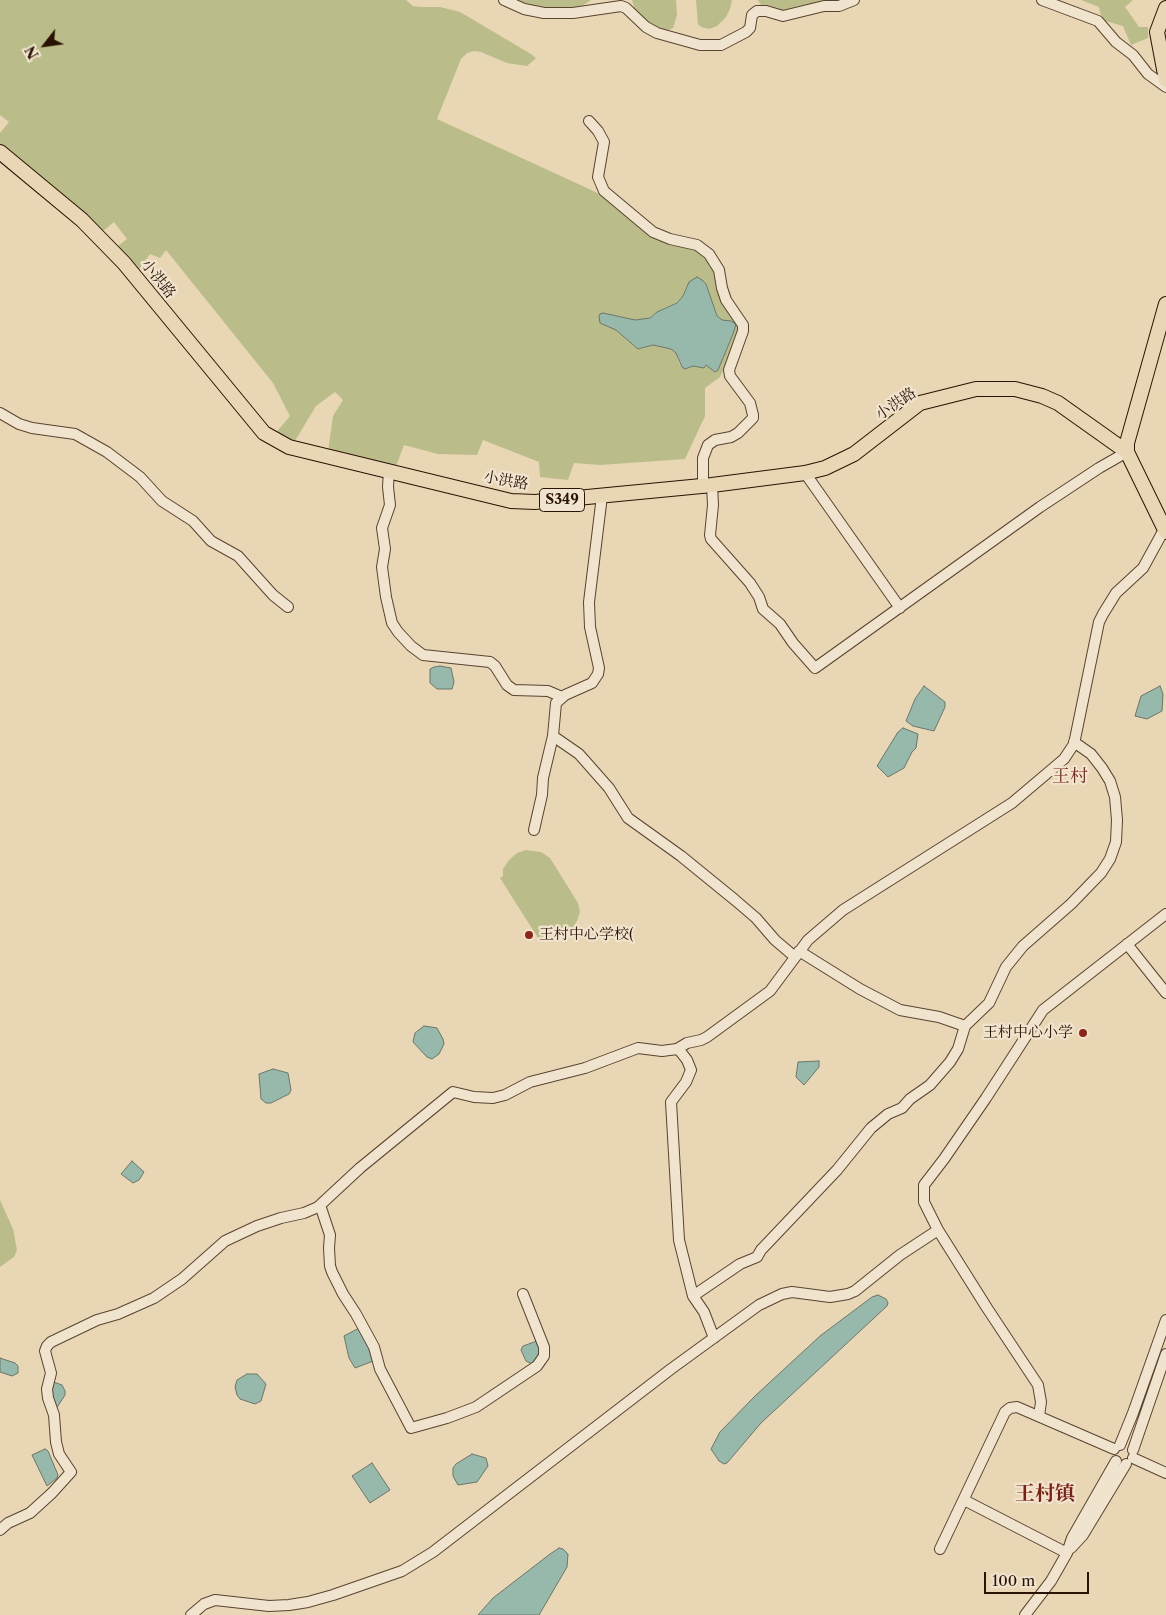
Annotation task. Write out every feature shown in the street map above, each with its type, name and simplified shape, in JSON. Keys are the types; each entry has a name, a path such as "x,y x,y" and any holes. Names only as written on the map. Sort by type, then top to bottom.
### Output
{"main road":[{"path":"1166,8 1157,32 1166,80"},
{"name":"小洪路","path":"0,152 82,220 124,263 264,433 289,447 511,501 535,502 708,485 805,473 825,468 854,454 920,403 976,389 1015,389 1042,396 1058,403 1127,452 1165,529"},
{"path":"1127,452 1127,443 1166,304"}],"street":[{"path":"504,0 524,9 544,13 573,13 620,6 626,8 646,27 657,33 700,45 721,45 746,32 750,28 752,15 757,12 766,11 783,16 824,6 839,6 854,0"},
{"path":"1042,0 1098,21 1116,42 1135,57 1148,74 1166,87"},
{"path":"589,121 598,131 604,142 598,177 604,191 652,232 670,239 697,245 710,254 719,270 726,300 743,325 743,332 729,370 730,376 750,403 753,418 738,433 731,437 715,440 708,445 703,458 713,505 710,535 711,539 750,583 759,597 763,609 780,624 793,643 815,668 1061,492 1127,452"},
{"path":"0,413 25,426 75,434 107,452 140,477 162,501 193,521 211,541 238,556 274,596 288,607"},
{"path":"389,470 390,505 382,528 385,549 382,567 392,623 398,632 411,646 423,655 490,662 495,666 507,685 514,690 548,691 562,697"},
{"path":"805,473 900,608"},
{"path":"534,830 553,736 556,703 562,697 592,683 599,671 590,628 589,609 602,496"},
{"path":"0,1530 8,1523 30,1513 71,1472 59,1454 56,1442 54,1412 48,1398 47,1389 51,1374 44,1352 51,1342 97,1320 118,1314 154,1298 182,1279 226,1241 257,1226 304,1213 320,1205 360,1168 453,1092 474,1097 501,1096 530,1082 585,1068 638,1048 662,1051 677,1049 687,1043 707,1038 770,991 797,954 823,926 843,910 1022,796 1060,763 1068,754 1074,742 1099,622 1116,593 1143,568 1165,529"},
{"path":"553,736 579,754 610,788 628,818 681,856 735,900 756,918 775,940 900,1010 939,1017 965,1026"},
{"path":"693,1296 740,1264 757,1257 761,1250 837,1170 872,1128 888,1114 902,1108 910,1099 930,1085 947,1067 958,1049 965,1026 989,1003 1006,967 1023,946 1093,882 1110,859 1116,842 1116,798 1110,781 1102,768 1091,754 1074,742"},
{"path":"1038,1416 1040,1402 1038,1385 938,1230 924,1202 924,1185 986,1098 1040,1014 1166,914"},
{"path":"1127,944 1166,993"},
{"path":"677,1049 684,1055 691,1066 690,1075 671,1102 679,1240 693,1296 704,1312 714,1338"},
{"path":"320,1205 330,1235 329,1248 332,1272 374,1347 380,1369 411,1428 447,1418 476,1407 537,1366 544,1356 544,1347 523,1294"},
{"path":"191,1615 204,1604 216,1600 269,1606 308,1602 408,1568 433,1552 671,1368 759,1305 782,1294 798,1292 830,1297 841,1296 855,1291 900,1255 938,1230"},
{"path":"1166,1320 1133,1413 1113,1456 1127,1458 1166,1473"},
{"path":"1025,1615 1051,1581 1067,1553 1072,1538 1127,1458 1166,1354"},
{"path":"940,1549 1006,1410 1012,1407 1017,1407 1117,1447 1126,1444 1127,1458"},
{"path":"964,1500 1067,1553"}],"green space":[{"path":"0,0 406,0 413,6 440,7 460,12 536,58 527,66 507,63 481,52 467,53 461,59 437,119 602,195 655,238 692,248 708,261 716,274 740,328 739,336 720,377 705,388 705,416 685,459 600,465 574,463 568,480 540,477 539,462 483,440 477,455 438,454 404,445 396,466 328,452 333,416 343,400 335,392 316,406 293,444 274,435 290,416 273,383 166,250 160,258 150,254 138,271 118,246 127,239 114,222 102,232 75,206 0,144 0,133 9,122 0,115","holes":["702,280 706,284 717,316 722,320 736,324 718,370 706,365 704,368 693,366 685,369 680,365 676,353 671,349 653,345 641,349 635,347 611,327 603,313 635,320 648,319 657,312 676,303 683,296 687,285"]},
{"path":"515,0 591,0 579,8 542,8"},
{"path":"632,0 676,0 677,15 673,28 666,31 644,24 635,10"},
{"path":"696,0 732,0 726,17 717,26 709,29 698,24"},
{"path":"758,0 840,0 782,13 762,7"},
{"path":"1081,0 1133,0 1125,7 1139,27 1148,27 1148,38 1131,45 1123,26 1102,20 1099,7"},
{"path":"526,850 541,852 550,858 578,903 580,912 577,921 572,929 565,934 556,937 547,936 540,941 500,878 503,876 503,869 509,860 517,853"},
{"path":"0,1200 13,1229 17,1250 14,1257 0,1267"}],"shaded area":[{"path":"697,277 706,284 717,316 722,320 731,321 736,324 718,370 715,372 706,365 704,368 693,366 685,369 682,367 676,353 671,349 653,345 638,349 616,330 600,323 599,316 603,313 635,320 650,318 657,312 677,303 683,296 689,282"},
{"path":"440,666 451,668 454,682 452,689 437,689 430,683 430,669"},
{"path":"924,686 945,702 945,707 934,731 913,726 906,721 915,699"},
{"path":"1160,686 1163,694 1162,711 1147,719 1135,716 1141,696"},
{"path":"903,728 918,734 916,748 904,768 888,777 877,766 898,732"},
{"path":"424,1026 437,1028 443,1039 444,1044 439,1054 432,1059 427,1057 413,1042 415,1033"},
{"path":"819,1061 819,1067 804,1085 796,1077 798,1062"},
{"path":"273,1069 288,1073 291,1090 289,1094 271,1103 266,1103 261,1099 259,1074"},
{"path":"132,1161 144,1172 139,1180 133,1183 121,1174"},
{"path":"878,1295 886,1299 887,1306 761,1423 727,1463 724,1464 719,1461 711,1449 720,1432 755,1396 820,1336 872,1297"},
{"path":"361,1327 376,1360 355,1368 349,1358 344,1336"},
{"path":"537,1341 541,1355 534,1365 526,1361 521,1350 523,1346"},
{"path":"0,1358 15,1363 18,1366 18,1373 12,1376 0,1372"},
{"path":"247,1374 257,1374 266,1384 261,1401 255,1404 240,1399 237,1395 235,1387 237,1380"},
{"path":"51,1381 62,1385 65,1391 65,1395 56,1409 52,1402"},
{"path":"45,1449 48,1451 58,1475 47,1486 32,1455"},
{"path":"472,1454 486,1458 488,1466 477,1482 458,1485 453,1476 453,1468"},
{"path":"372,1463 390,1490 370,1503 352,1476"},
{"path":"559,1548 568,1554 567,1567 539,1615 478,1615 493,1598"}],"place":[{"name":"王村中心学校(","path":"529,935"},
{"name":"王村中心小学","path":"1083,1033"}],"district":[{"name":"王村","path":"1070,777"},
{"name":"王村镇","path":"1045,1494"}]}
